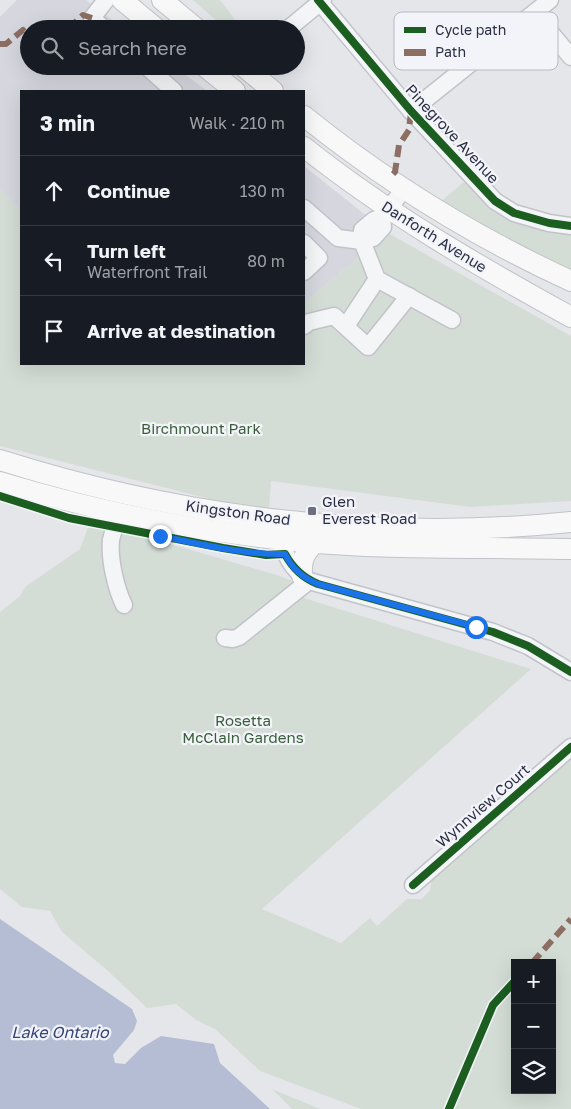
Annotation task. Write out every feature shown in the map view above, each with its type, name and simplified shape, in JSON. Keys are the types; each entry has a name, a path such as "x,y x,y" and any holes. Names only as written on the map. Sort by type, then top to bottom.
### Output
{"main road":[{"path":"122,0 147,20"},
{"path":"162,0 186,20"},
{"path":"215,75 234,90"},
{"path":"254,75 273,90"},
{"name":"Danforth Avenue","path":"305,117 337,142 404,189 485,239 571,281"},
{"name":"Danforth Avenue","path":"305,147 385,213 571,317"},
{"name":"Kingston Road","path":"0,460 42,473 280,530 316,542 390,546 571,549"},
{"name":"Kingston Road","path":"0,482 48,497 178,525 280,530 502,527 571,522"},
{"path":"306,578 301,563 310,547 316,542"}],"street":[{"path":"94,20 92,18 106,0"},
{"path":"535,12 550,0"},
{"path":"298,20 320,1"},
{"name":"Pinegrove Avenue","path":"320,1 411,111 495,201 514,213 549,223 571,226"},
{"path":"558,42 571,57"},
{"path":"411,111 462,70"},
{"path":"156,75 173,90"},
{"path":"305,209 338,238 362,241 373,238 383,227 385,213 404,189"},
{"path":"362,241 377,279 452,320"},
{"path":"305,244 319,258 305,271"},
{"path":"346,326 377,279"},
{"path":"305,325 309,322 334,316 368,347 410,296"},
{"path":"120,514 111,542 118,592 124,606"},
{"path":"280,530 290,563 306,578 493,632 528,646 571,672"},
{"path":"225,638 233,639 239,637 306,578"},
{"name":"Wynnview Court","path":"413,886 571,748"}],"shaded area":[{"path":"17,0 86,0 112,20 20,20 20,75 186,75 206,90 20,90 20,210 0,189 0,17"},
{"path":"305,167 388,233 305,302"}],"green space":[{"path":"193,0 220,0 235,20 216,20"},
{"path":"465,181 501,210 513,217 540,228 571,234 571,274 439,203"},
{"name":"Birchmount Park","path":"0,189 20,210 20,365 305,365 305,302 388,233 571,336 571,501 470,507 271,481 269,511 250,509 0,446"},
{"name":"Rosetta McClain Gardens","path":"89,525 181,547 280,576 295,582 288,593 531,669 262,909 341,943 370,918 377,926 407,899 422,899 430,890 433,871 571,754 571,1109 361,1109 260,1071 215,1029 196,1020 176,1004 147,1008 108,971 62,932 50,911 22,907 0,889 0,612 20,596 25,587 80,549"},
{"path":"272,1089 320,1109 292,1109"}],"water":[{"name":"Lake Ontario","path":"0,919 132,1009 137,1021 134,1030 113,1055 115,1063 125,1064 141,1048 161,1036 214,1044 220,1063 270,1109 0,1109"}],"marked path":[{"path":"78,20 83,15 92,18"},
{"path":"0,44 6,44 20,32"},
{"path":"393,174 395,172 399,145 409,130 411,111"},
{"path":"536,959 571,919"}],"cycle path":[{"path":"318,0 411,111 495,201 514,213 549,223 571,226"},
{"path":"0,496 69,518 223,548 266,555 285,554 299,572 318,584 493,632 528,646 571,672"},
{"path":"413,885 571,747"},
{"path":"449,1109 493,1005 511,985"}],"place":[{"name":"Glen Everest Road","path":"312,511"}],"route":[{"path":"160,536 245,552 266,555 285,554 290,563 309,581 476,627"}]}
